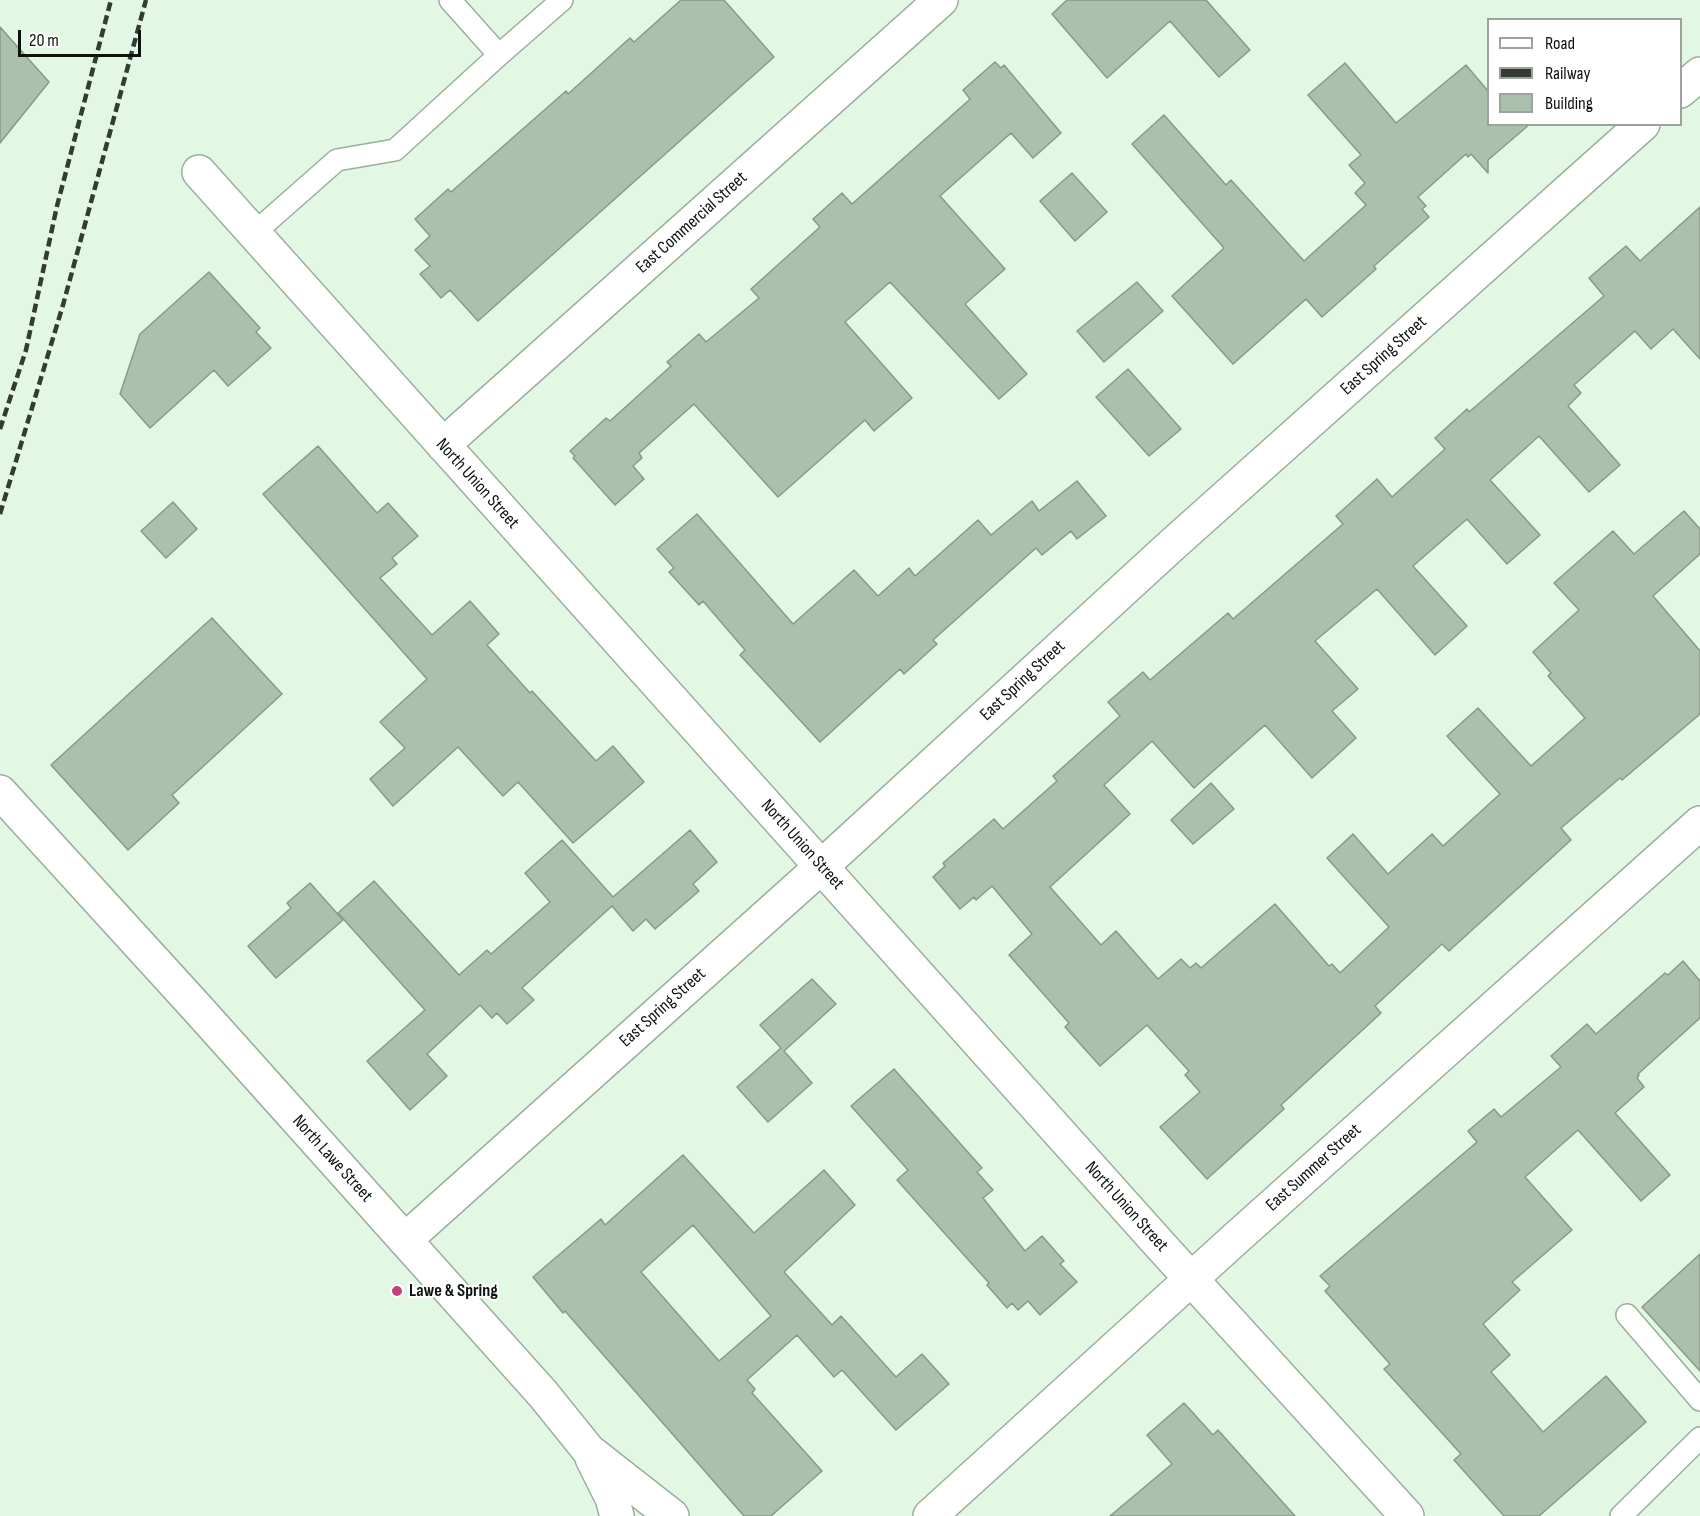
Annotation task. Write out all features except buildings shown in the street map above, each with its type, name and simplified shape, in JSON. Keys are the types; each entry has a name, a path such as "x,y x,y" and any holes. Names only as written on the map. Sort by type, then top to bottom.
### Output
{"street":[{"name":"East Commercial Street","path":"443,445 941,0"},
{"path":"1682,89 1700,74"},
{"name":"East Spring Street","path":"405,1240 821,867 1172,545 1641,126"},
{"name":"North Union Street","path":"200,171 253,234 821,867 1407,1516"},
{"name":"North Lawe Street","path":"0,792 543,1394 588,1451 672,1516"},
{"name":"East Summer Street","path":"930,1516 1700,823"},
{"path":"588,1451 612,1498 617,1516"}],"lane":[{"path":"450,0 499,55"},
{"path":"253,234 337,160 394,150 562,0"},
{"path":"1627,1315 1700,1400"},
{"path":"1621,1516 1700,1438"}],"railway":[{"path":"0,429 26,350 57,206 111,0"},
{"path":"0,514 63,305 146,0"}],"place":[{"name":"Lawe & Spring","path":"397,1291"}]}
